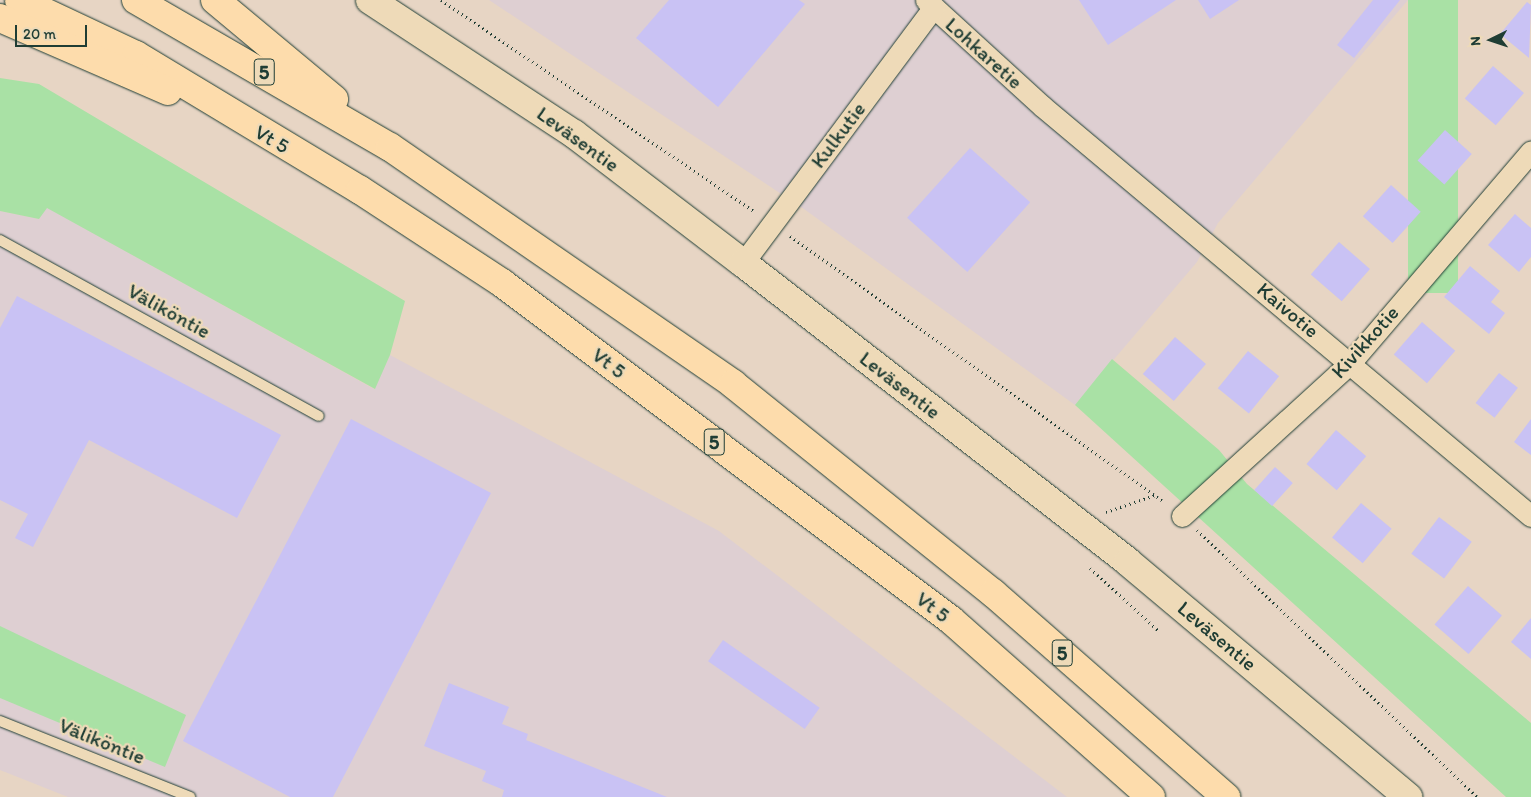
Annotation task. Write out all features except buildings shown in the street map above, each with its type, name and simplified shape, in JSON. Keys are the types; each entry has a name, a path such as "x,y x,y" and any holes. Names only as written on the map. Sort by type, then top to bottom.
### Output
{"highway":[{"name":"Vt 5","path":"19,0 136,54 249,126 360,190 502,283 951,620 1151,797"},
{"name":"5","path":"136,0 390,147 732,384 993,593 1226,797"},
{"path":"215,0 390,147"},
{"path":"0,18 249,126"}],"main road":[{"name":"Leväsentie","path":"370,0 574,134 743,263 1128,562 1408,797"}],"street":[{"name":"Kulkutie","path":"743,263 930,4"},
{"name":"Lohkaretie","path":"930,4 1042,106"},
{"name":"Kaivotie","path":"1042,106 1351,362 1531,516"},
{"name":"Kivikkotie","path":"1182,516 1351,362 1531,150"}],"lane":[{"name":"Väliköntie","path":"0,240 319,416"},
{"name":"Väliköntie","path":"0,721 190,797"}],"path":[{"path":"441,0 772,223 1182,516 1477,797"}],"shaded area":[{"path":"489,0 1408,0 1218,223 1197,262 1075,405 804,209"},
{"path":"46,207 374,389 390,355 719,531 1067,797 68,797 0,770 0,211 39,219"}],"green space":[{"path":"1408,0 1458,0 1458,293 1408,293"},
{"path":"0,78 39,84 405,301 390,355 375,389 47,208 39,219 0,211"},
{"path":"1112,359 1219,450 1247,484 1531,723 1531,797 1506,797 1075,405"},
{"path":"0,626 186,715 165,767 0,698"}]}
